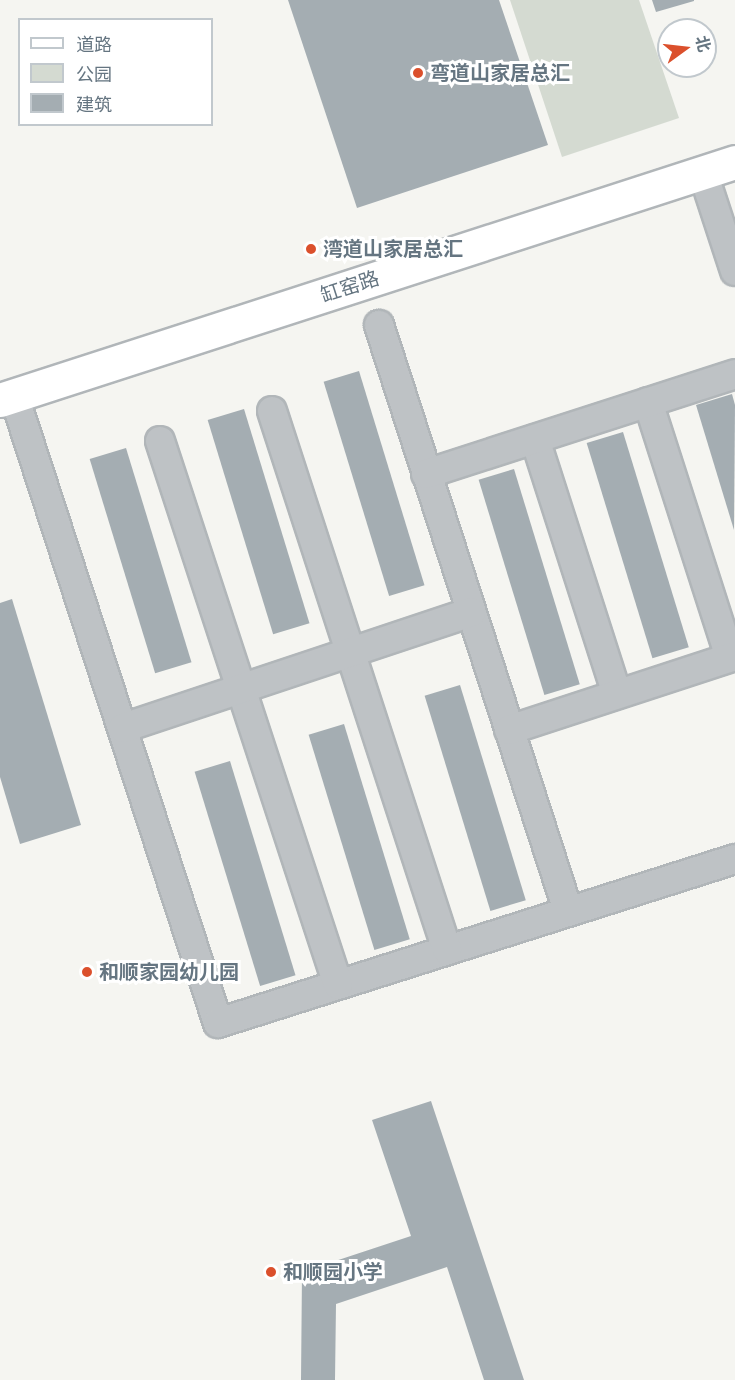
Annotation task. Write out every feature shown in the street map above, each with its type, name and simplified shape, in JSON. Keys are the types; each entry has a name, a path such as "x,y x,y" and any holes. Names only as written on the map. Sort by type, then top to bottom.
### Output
{"main road":[{"name":"缸窑路","path":"7,398 735,162"}],"street":[{"path":"703,173 735,271"},
{"path":"379,326 568,911"},
{"path":"426,474 735,374"},
{"path":"7,398 123,728 218,1023 735,859"},
{"path":"509,730 732,657 648,402"},
{"path":"272,411 447,950"},
{"path":"536,439 617,694"},
{"path":"160,441 338,984"},
{"path":"123,728 471,612"}],"green space":[{"path":"510,0 639,0 657,53 657,78 665,78 679,118 562,157"}],"building":[{"name":"弯道山家居总汇","path":"288,0 499,0 548,145 357,208"},
{"path":"652,0 694,0 694,1 656,12"},
{"path":"359,371 424,585 389,596 324,382"},
{"path":"732,394 735,405 734,530 696,405"},
{"path":"244,409 309,623 273,634 208,420"},
{"path":"623,432 689,647 652,658 587,443"},
{"path":"126,448 191,662 155,673 90,459"},
{"path":"514,469 580,684 544,695 479,480"},
{"path":"12,599 81,825 20,844 0,777 0,603"},
{"path":"460,685 526,900 490,911 425,696"},
{"path":"344,724 410,939 374,950 309,735"},
{"path":"230,761 295,975 260,986 195,772"},
{"path":"431,1101 524,1380 484,1380 447,1267 336,1304 335,1380 301,1380 302,1272 411,1236 372,1120"}],"place":[{"name":"弯道山家居总汇","path":"418,73"},
{"name":"湾道山家居总汇","path":"311,249"},
{"name":"和顺家园幼儿园","path":"87,972"},
{"name":"和顺园小学","path":"271,1272"}]}
